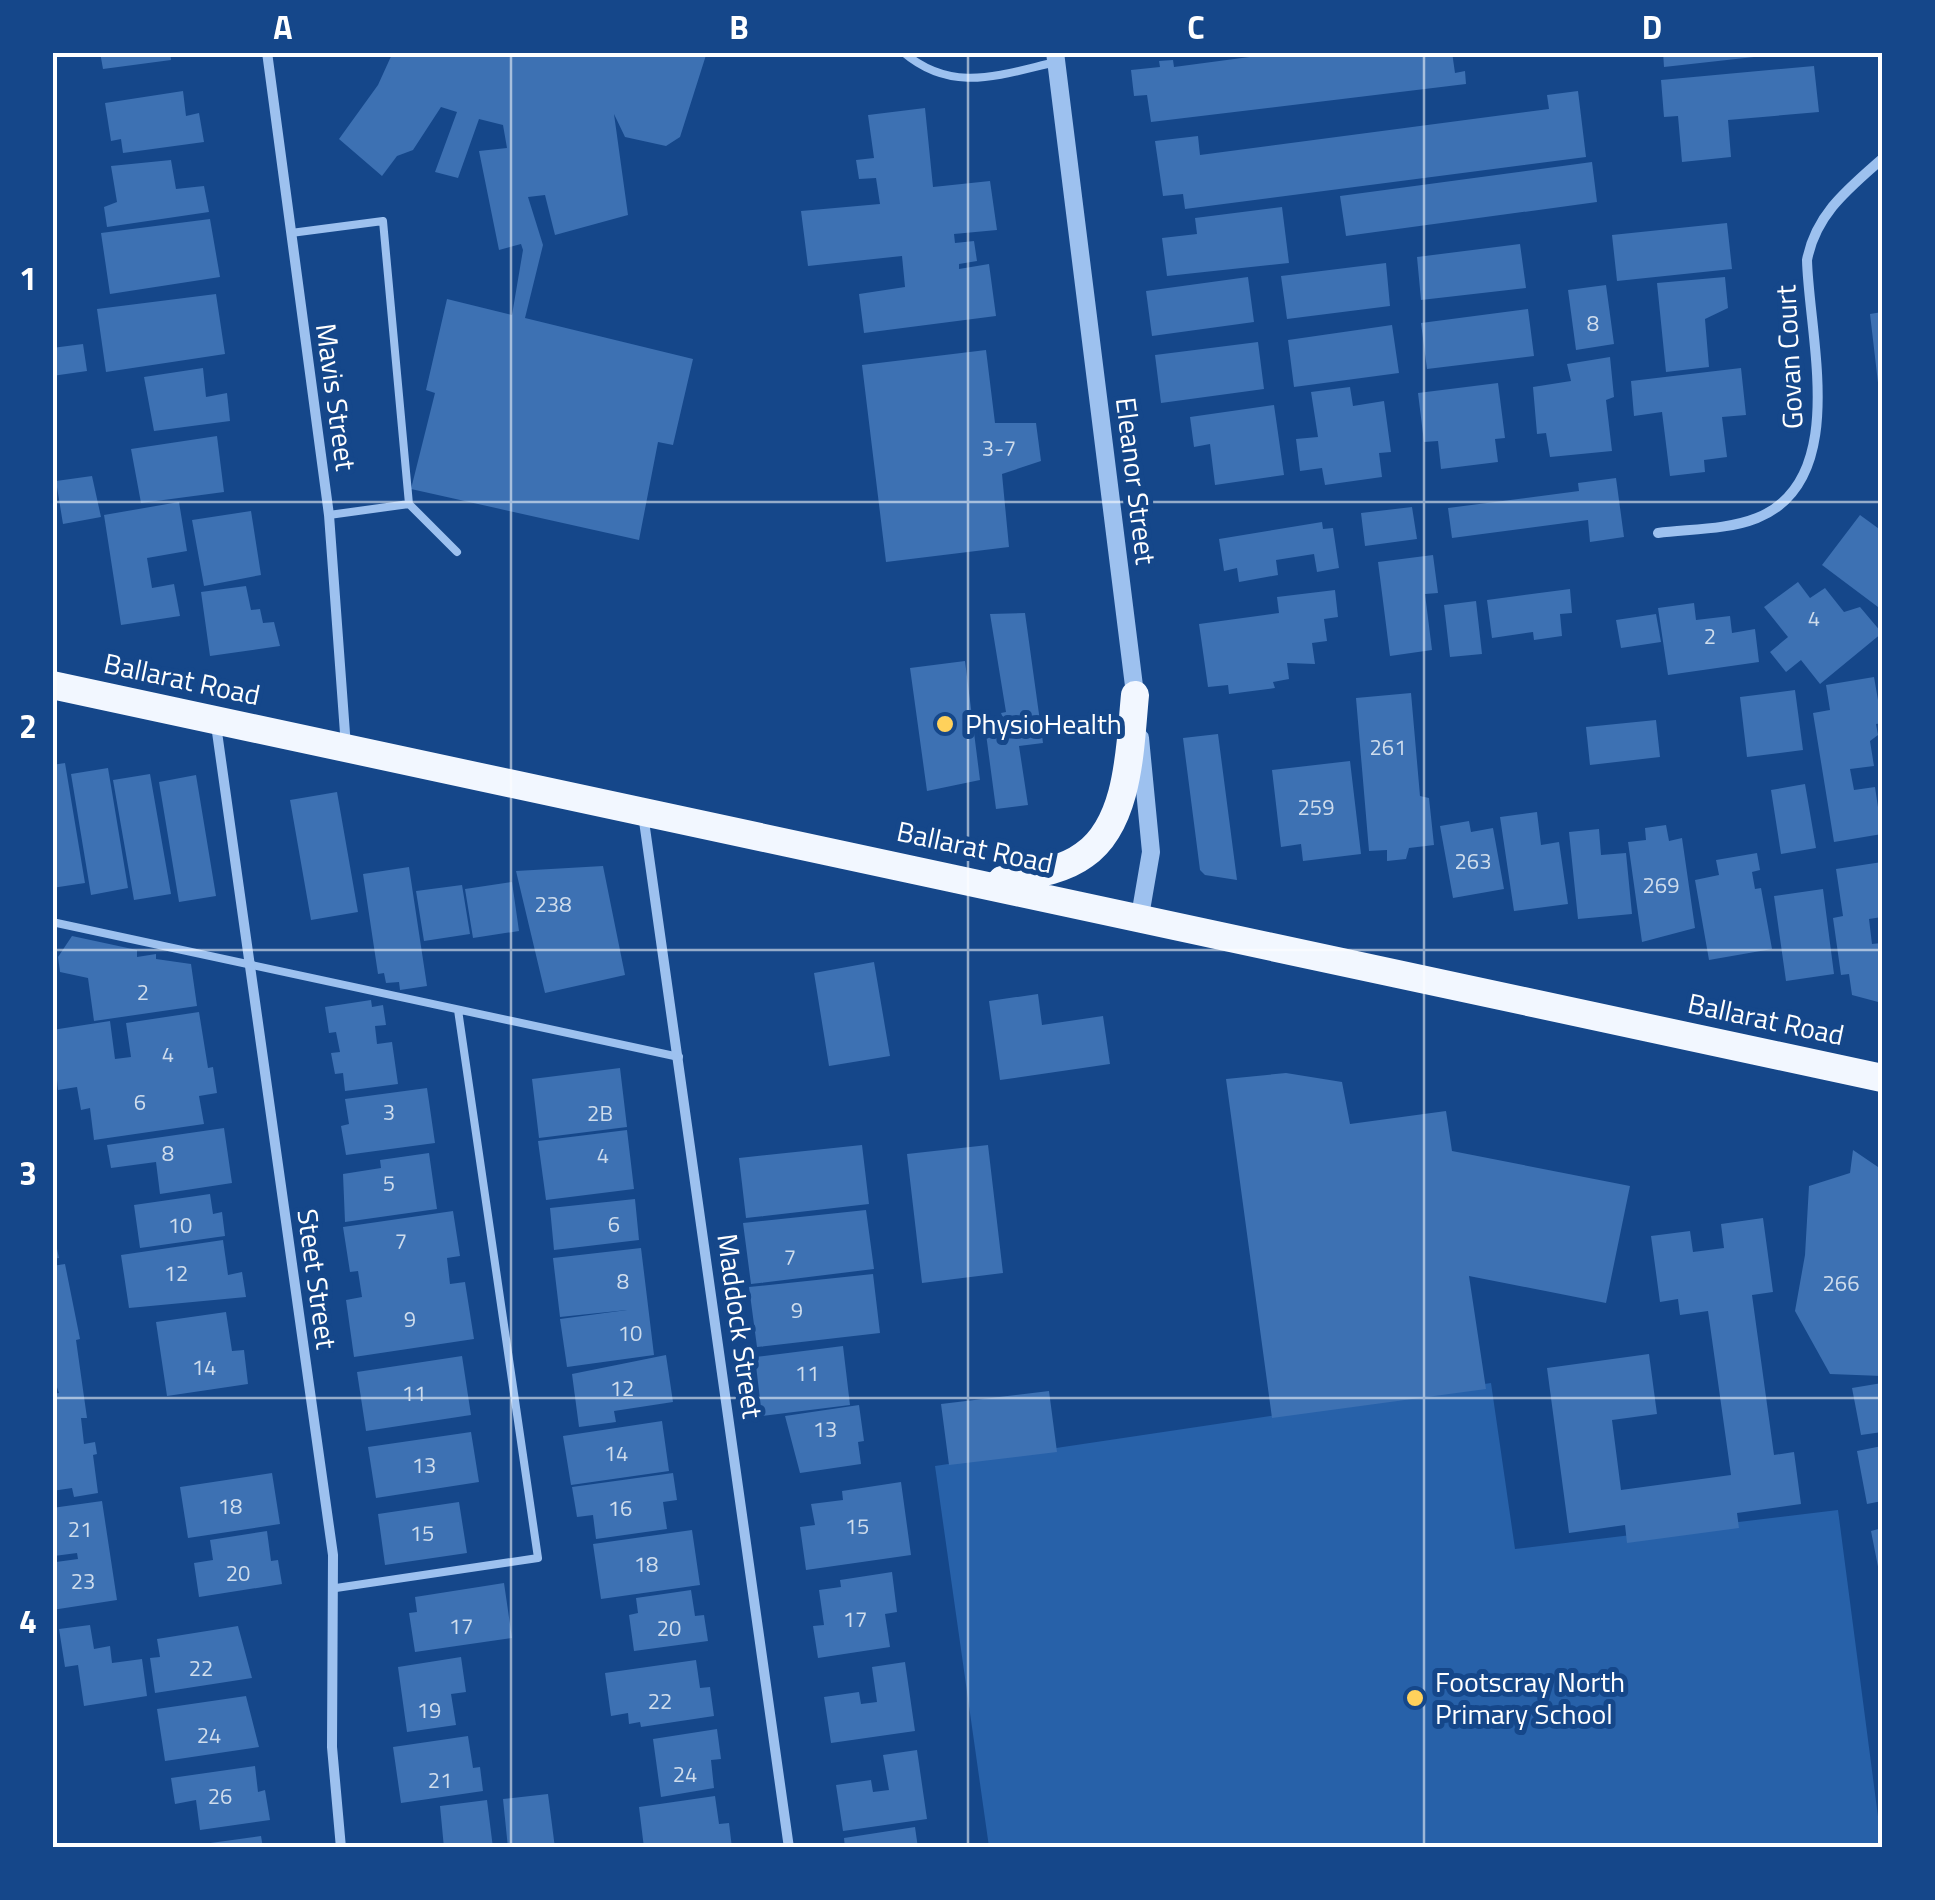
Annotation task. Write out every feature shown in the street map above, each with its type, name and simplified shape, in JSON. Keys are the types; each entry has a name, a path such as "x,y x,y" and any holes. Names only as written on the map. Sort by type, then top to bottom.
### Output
{"highway":[{"name":"Ballarat Road","path":"52,685 990,883 1882,1078"},
{"path":"990,883 1052,870 1084,856 1106,833 1118,806 1136,695"}],"street":[{"name":"Mavis Street","path":"268,52 329,515 346,748"},
{"name":"Eleanor Street","path":"1056,57 1136,695 1150,852 1140,916"},
{"name":"Govan Court","path":"1658,533 1756,518 1788,498 1800,484 1817,439 1807,260 1812,233 1824,213 1882,159"},
{"name":"Steet Street","path":"215,719 336,1588 332,1747 341,1848"},
{"name":"Maddock Street","path":"643,812 790,1848"}],"lane":[{"path":"903,52 916,64 952,80 1056,57"},
{"path":"291,233 383,222 409,504 457,552"},
{"path":"329,515 409,504"},
{"path":"52,922 680,1058"},
{"path":"336,1588 538,1558 458,1010"}],"shaded area":[{"name":"Footscray North Primary School","path":"1491,1383 1515,1549 1838,1510 1882,1847 989,1847 935,1466"}],"building":[{"path":"100,52 170,52 171,60 103,69"},
{"path":"393,52 707,52 680,137 666,146 625,137 614,114 628,215 555,235 545,195 528,197 543,245 525,318 693,359 673,445 658,442 639,540 411,489 435,393 426,390 447,299 512,315 523,250 521,244 499,250 479,151 507,148 503,125 479,119 458,178 435,172 457,112 441,107 413,150 397,156 382,176 339,139 378,85"},
{"path":"1288,52 1452,52 1455,73 1465,71 1466,84 1151,122 1147,95 1134,96 1131,70 1160,67 1159,61 1173,60 1174,67"},
{"path":"1663,52 1772,52 1772,55 1664,67"},
{"path":"1814,66 1819,112 1728,120 1731,157 1682,162 1678,116 1664,117 1661,80"},
{"path":"183,91 186,116 199,113 204,142 123,153 121,139 111,141 105,103"},
{"path":"1578,91 1586,157 1185,209 1183,194 1163,196 1155,141 1198,136 1200,155 1549,109 1547,95"},
{"path":"925,108 933,187 990,181 997,230 954,234 955,243 974,241 977,261 959,264 959,269 989,264 996,316 864,333 859,294 905,287 902,256 808,266 801,211 880,204 876,178 859,179 856,160 874,158 868,115"},
{"path":"171,160 176,189 204,186 209,212 107,227 104,207 117,202 111,166"},
{"path":"1592,162 1597,202 1346,236 1340,196"},
{"path":"1282,207 1289,263 1167,276 1162,238 1197,234 1195,218"},
{"path":"210,219 220,277 110,294 101,233"},
{"path":"1727,223 1732,269 1617,281 1612,235"},
{"path":"1520,244 1526,288 1421,300 1417,257"},
{"path":"1882,251 1882,286 1880,286 1878,252"},
{"path":"1386,263 1390,306 1287,319 1281,276"},
{"path":"1248,277 1254,322 1152,336 1146,291"},
{"path":"1725,277 1728,308 1705,319 1709,367 1666,372 1657,283"},
{"path":"1606,285 1614,344 1576,350 1568,290"},
{"path":"216,294 225,354 106,372 97,309"},
{"path":"1528,309 1534,356 1427,369 1421,323"},
{"path":"1882,312 1882,400 1880,400 1870,314"},
{"path":"1392,325 1399,373 1294,387 1288,340"},
{"path":"1258,342 1264,389 1161,403 1155,355"},
{"path":"83,344 87,371 52,376 52,348"},
{"path":"986,350 995,423 1036,423 1041,461 1002,474 1009,547 886,562 862,365"},
{"path":"1610,357 1614,397 1606,400 1612,451 1550,457 1546,433 1537,434 1533,387 1571,381 1567,364"},
{"path":"203,368 206,397 227,393 230,421 154,431 144,377"},
{"path":"1741,368 1746,415 1722,417 1727,457 1704,460 1705,472 1670,476 1662,412 1634,416 1631,381"},
{"path":"1498,383 1505,438 1495,439 1498,462 1441,469 1438,441 1424,442 1418,393"},
{"path":"1350,387 1353,406 1384,401 1391,452 1379,453 1382,477 1325,485 1322,468 1300,471 1296,439 1318,437 1311,392"},
{"path":"1274,405 1284,475 1215,485 1210,444 1194,447 1190,417"},
{"path":"217,436 224,492 141,503 131,449"},
{"path":"92,476 101,517 63,524 56,481"},
{"path":"1616,478 1624,537 1590,542 1588,520 1452,538 1448,508 1579,491 1578,483"},
{"path":"179,502 187,551 147,558 152,588 174,584 180,616 121,625 104,515"},
{"path":"1412,507 1417,539 1365,546 1361,513"},
{"path":"251,511 261,575 204,586 192,520"},
{"path":"1860,515 1882,531 1882,610 1822,565"},
{"path":"1322,522 1323,529 1333,528 1339,568 1317,572 1314,554 1276,560 1278,575 1239,582 1237,568 1224,571 1219,539"},
{"path":"1433,555 1438,593 1425,594 1432,650 1390,656 1378,562"},
{"path":"1798,582 1810,598 1825,588 1844,612 1860,607 1882,633 1820,684 1801,660 1786,672 1770,652 1788,637 1764,607"},
{"path":"246,586 251,610 260,609 263,623 274,622 280,646 210,656 201,592"},
{"path":"1570,589 1572,613 1560,614 1562,636 1534,640 1533,632 1492,638 1487,600"},
{"path":"1335,590 1338,617 1324,619 1327,641 1312,643 1315,664 1287,663 1289,679 1273,682 1275,688 1229,694 1228,685 1208,687 1199,624 1279,613 1277,597"},
{"path":"1476,601 1482,654 1450,657 1444,605"},
{"path":"1694,603 1696,620 1730,616 1732,633 1755,629 1759,662 1668,675 1658,608"},
{"path":"1025,613 1043,743 1019,746 1028,805 996,809 984,719 1003,718 1001,713 1006,712 990,614"},
{"path":"1656,614 1661,642 1621,648 1616,620"},
{"name":"PhysioHealth","path":"965,661 980,780 927,791 910,668"},
{"path":"1874,677 1882,723 1876,724 1878,735 1870,741 1874,766 1850,769 1854,790 1875,787 1882,834 1834,842 1813,713 1830,710 1826,685"},
{"path":"1795,690 1803,750 1747,757 1740,697"},
{"path":"1411,693 1420,796 1429,798 1434,845 1409,848 1406,859 1387,861 1387,850 1369,851 1356,698"},
{"path":"1656,720 1660,757 1590,765 1586,727"},
{"path":"1218,734 1237,880 1205,875 1200,870 1183,738"},
{"path":"1350,761 1361,854 1303,861 1301,844 1281,847 1272,770"},
{"path":"65,763 85,883 52,888 52,765"},
{"path":"108,768 128,888 91,895 71,774"},
{"path":"150,774 171,894 134,900 113,780"},
{"path":"196,775 216,896 179,902 159,782"},
{"path":"1805,784 1816,848 1781,854 1771,790"},
{"path":"337,792 358,912 311,920 290,800"},
{"path":"1537,812 1541,845 1559,842 1568,904 1514,911 1500,817"},
{"path":"1469,821 1471,832 1493,828 1504,889 1453,898 1440,826"},
{"path":"1666,825 1669,841 1682,838 1695,928 1642,942 1628,842 1646,840 1645,828"},
{"path":"1599,829 1601,855 1626,853 1632,914 1578,919 1569,832"},
{"path":"1757,853 1760,870 1752,872 1755,889 1761,888 1772,949 1709,960 1695,880 1719,875 1716,860"},
{"path":"1882,862 1882,917 1869,919 1872,944 1882,943 1882,1003 1852,995 1849,974 1841,975 1833,918 1843,916 1836,869"},
{"path":"603,866 625,975 545,993 516,871"},
{"path":"409,867 427,986 400,990 399,982 386,983 384,973 378,974 363,874"},
{"path":"512,882 519,931 473,938 465,889"},
{"path":"462,885 470,934 424,941 416,891"},
{"path":"1823,889 1834,974 1786,981 1774,896"},
{"path":"72,936 137,950 137,957 156,954 156,959 191,964 197,1006 94,1021 88,978 60,972 58,957"},
{"path":"874,962 890,1056 829,1066 814,973"},
{"path":"1038,994 1042,1025 1103,1016 1110,1064 1000,1080 989,1001"},
{"path":"371,1000 372,1007 383,1005 386,1025 375,1026 377,1044 392,1042 398,1084 345,1091 343,1073 335,1074 331,1053 340,1052 336,1032 329,1033 325,1007"},
{"path":"199,1012 208,1068 213,1067 217,1093 199,1096 204,1124 94,1140 90,1108 81,1110 77,1087 58,1090 52,1030 110,1021 115,1059 131,1057 126,1023"},
{"path":"620,1068 627,1127 539,1138 532,1079"},
{"path":"1286,1073 1342,1082 1350,1124 1446,1111 1452,1151 1630,1186 1606,1303 1469,1276 1486,1389 1272,1418 1226,1079"},
{"path":"427,1088 435,1143 346,1155 341,1126 349,1124 345,1099"},
{"path":"224,1128 232,1183 160,1194 156,1162 111,1168 107,1145"},
{"path":"627,1130 634,1189 546,1200 538,1141"},
{"path":"862,1145 869,1204 746,1218 739,1158"},
{"path":"988,1145 1003,1273 922,1283 907,1154"},
{"path":"1853,1150 1878,1167 1882,1165 1882,1376 1830,1374 1795,1311 1805,1255 1809,1186 1850,1173"},
{"path":"429,1153 437,1209 345,1222 343,1174 381,1168 380,1160"},
{"path":"210,1194 213,1214 222,1212 225,1236 140,1248 134,1205"},
{"path":"635,1199 639,1240 554,1250 550,1208"},
{"path":"866,1210 874,1269 751,1284 743,1223"},
{"path":"453,1211 460,1256 447,1258 450,1284 465,1282 474,1339 354,1357 346,1300 362,1297 358,1271 350,1272 343,1227"},
{"path":"1763,1218 1773,1292 1752,1295 1774,1455 1794,1452 1801,1504 1737,1513 1739,1528 1627,1543 1625,1525 1569,1533 1547,1368 1649,1354 1657,1414 1612,1420 1621,1490 1731,1475 1708,1311 1680,1315 1678,1299 1660,1302 1651,1236 1690,1231 1693,1252 1724,1248 1721,1224"},
{"path":"52,1226 59,1258 52,1259"},
{"path":"223,1240 228,1275 242,1272 246,1297 129,1308 121,1255"},
{"path":"641,1248 654,1355 567,1367 560,1319 627,1310 560,1317 553,1258"},
{"path":"65,1264 80,1339 76,1340 87,1418 81,1418 84,1444 95,1442 97,1454 93,1455 98,1493 74,1497 72,1488 52,1491 52,1394 59,1393 52,1373 52,1266"},
{"path":"873,1274 880,1333 757,1347 749,1287"},
{"path":"226,1312 232,1351 244,1350 248,1384 167,1396 156,1322"},
{"path":"843,1346 850,1405 762,1416 755,1357"},
{"path":"666,1355 673,1402 614,1411 616,1422 579,1427 572,1374"},
{"path":"462,1356 471,1415 366,1431 357,1372"},
{"path":"1882,1383 1882,1432 1861,1435 1852,1388"},
{"path":"1049,1391 1057,1452 949,1465 941,1404"},
{"path":"859,1405 864,1441 858,1442 861,1464 800,1473 785,1416"},
{"path":"662,1421 669,1471 571,1485 563,1436"},
{"path":"471,1432 479,1482 376,1498 368,1447"},
{"path":"1882,1446 1882,1501 1867,1504 1857,1451"},
{"path":"272,1473 280,1524 188,1538 180,1487"},
{"path":"673,1473 677,1500 663,1502 667,1529 596,1539 593,1515 577,1517 572,1487"},
{"path":"901,1482 911,1555 806,1570 800,1527 815,1525 811,1504 843,1500 842,1491"},
{"path":"102,1501 117,1600 52,1610 52,1508","holes":["77,1553 78,1559 56,1562 54,1556"]},
{"path":"459,1502 467,1553 385,1565 378,1514"},
{"path":"1882,1528 1882,1581 1881,1582 1871,1531"},
{"path":"692,1530 700,1585 601,1599 593,1544"},
{"path":"267,1531 271,1561 278,1560 282,1584 199,1597 194,1563 213,1560 210,1540"},
{"path":"892,1572 897,1612 885,1614 890,1647 818,1658 813,1626 824,1625 819,1590 841,1587 840,1580"},
{"path":"504,1583 512,1638 415,1652 409,1613 417,1612 415,1597"},
{"path":"691,1590 695,1616 704,1615 708,1641 634,1651 629,1615 638,1613 636,1598"},
{"path":"90,1625 94,1649 110,1646 112,1663 142,1659 147,1696 84,1706 78,1665 65,1667 59,1629"},
{"path":"238,1626 252,1678 155,1693 150,1658 160,1657 157,1639"},
{"path":"461,1657 466,1692 451,1694 456,1725 407,1732 398,1667"},
{"path":"696,1660 700,1688 710,1687 714,1716 641,1727 640,1722 629,1724 628,1713 611,1716 605,1673"},
{"path":"905,1662 915,1731 831,1743 824,1697 859,1692 861,1704 877,1702 872,1667"},
{"path":"246,1696 259,1747 165,1761 157,1709"},
{"path":"717,1729 721,1759 711,1760 714,1788 661,1797 653,1739"},
{"path":"468,1736 473,1768 480,1767 483,1791 401,1803 393,1747"},
{"path":"917,1750 927,1819 843,1831 836,1785 871,1780 873,1792 889,1790 883,1755"},
{"path":"255,1766 258,1792 265,1790 270,1820 200,1830 196,1800 175,1804 171,1778"},
{"path":"548,1794 555,1848 508,1848 503,1799"},
{"path":"715,1796 719,1824 729,1823 732,1848 644,1848 639,1807"},
{"path":"487,1800 493,1848 444,1848 440,1806"},
{"path":"915,1827 918,1848 845,1848 844,1838"},
{"path":"261,1836 263,1848 196,1848 196,1845"}],"place":[{"name":"PhysioHealth","path":"945,724"},
{"name":"Footscray North Primary School","path":"1415,1698"}]}
